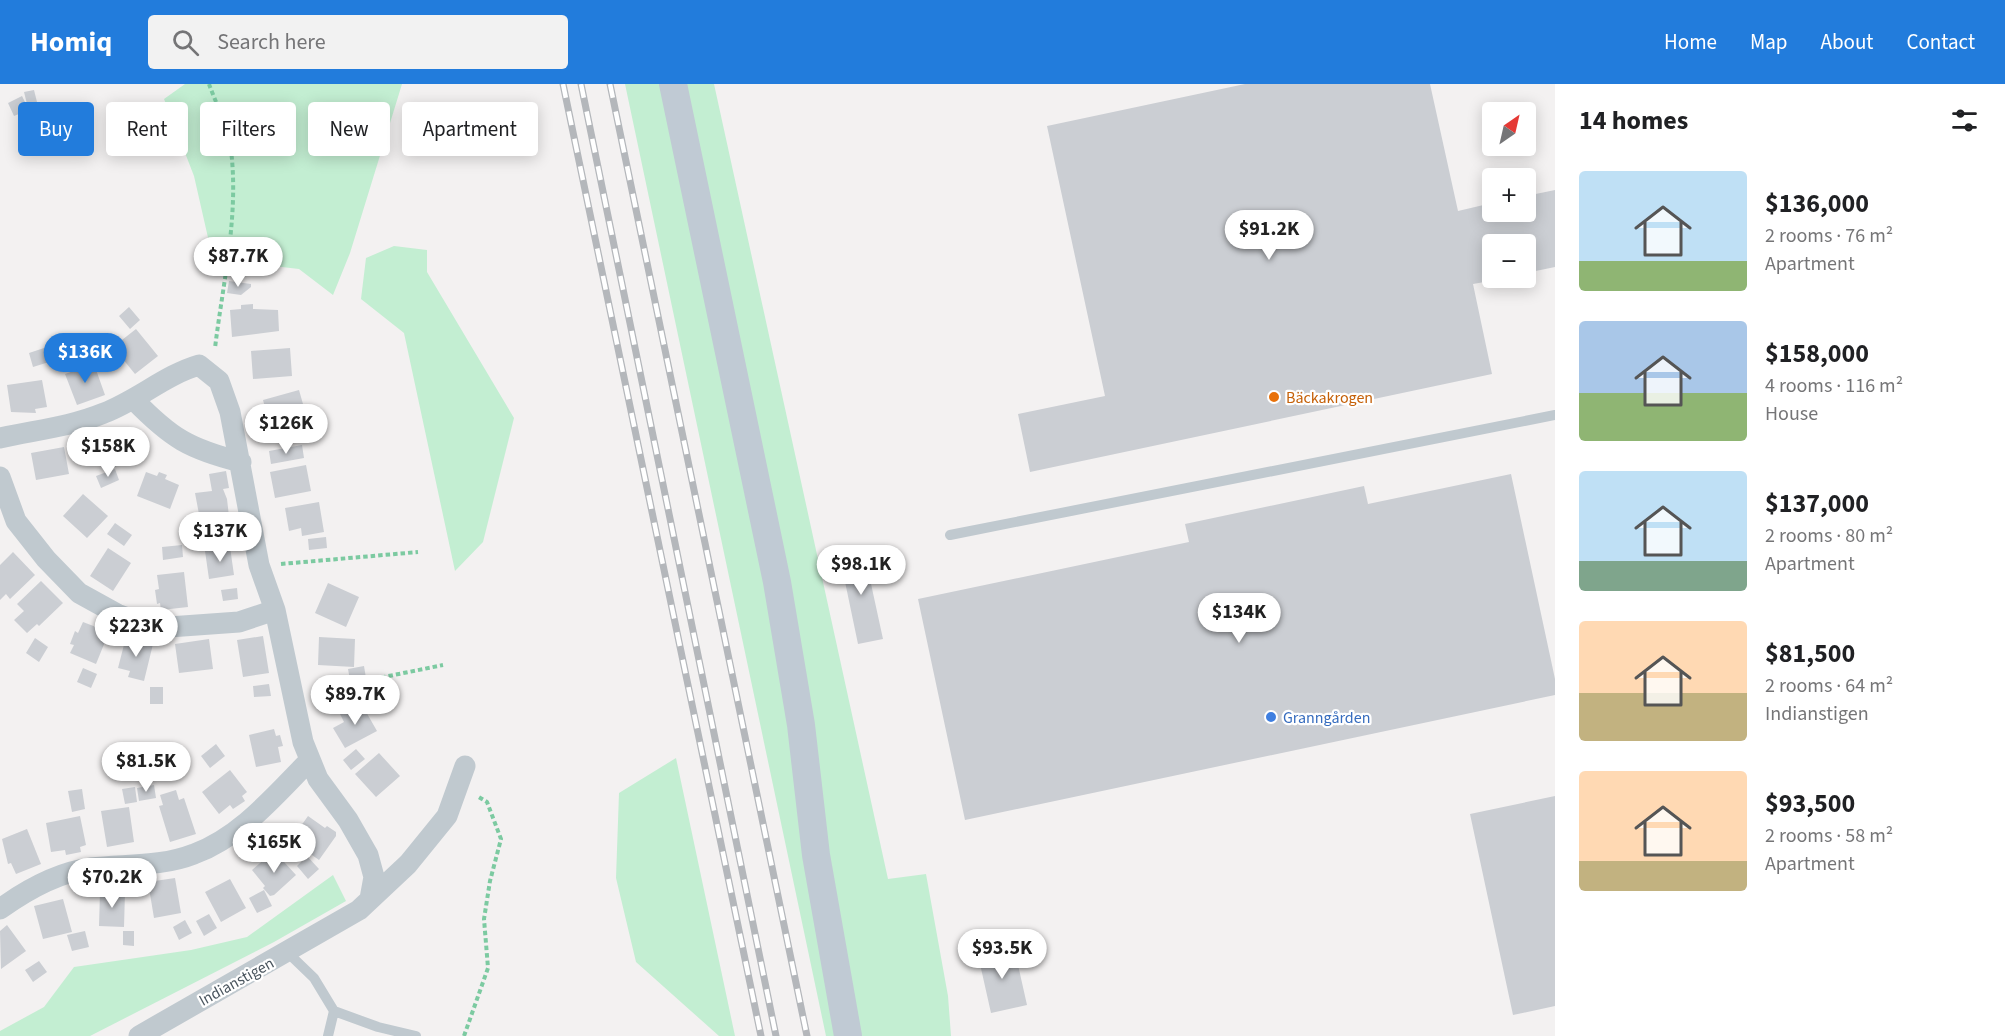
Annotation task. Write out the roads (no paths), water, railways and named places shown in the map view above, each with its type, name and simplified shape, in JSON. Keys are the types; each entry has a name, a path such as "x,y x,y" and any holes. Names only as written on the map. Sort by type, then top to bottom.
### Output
{"main road":[{"path":"673,84 777,582 801,725 816,855 848,1036"}],"street":[{"path":"0,438 68,426 134,400 177,372 199,365 219,381 230,412 241,462 259,565 275,610 286,652 291,696 303,742 318,779 348,820 368,855 374,877 370,900"},
{"path":"134,400 162,429 200,452 241,462"},
{"path":"0,477 16,521 46,559 79,593 117,614 155,628 238,622 275,610"},
{"path":"0,909 43,884 88,868 162,862 194,854 220,842 249,820 310,760"},
{"path":"287,952 359,910 408,864 447,816 462,776"},
{"name":"Indianstigen","path":"139,1036 287,952"}],"lane":[{"path":"950,536 1555,415"},
{"name":"Indianstigen","path":"287,952 314,978 334,1011"},
{"path":"328,1036 334,1011 378,1027 416,1036"}],"railway":[{"path":"563,84 761,1036"},
{"path":"581,84 776,1036"},
{"path":"610,84 807,1036"}],"place":[{"name":"Bäckakrogen","path":"1274,397"},
{"name":"Granngården","path":"1271,717"}]}
